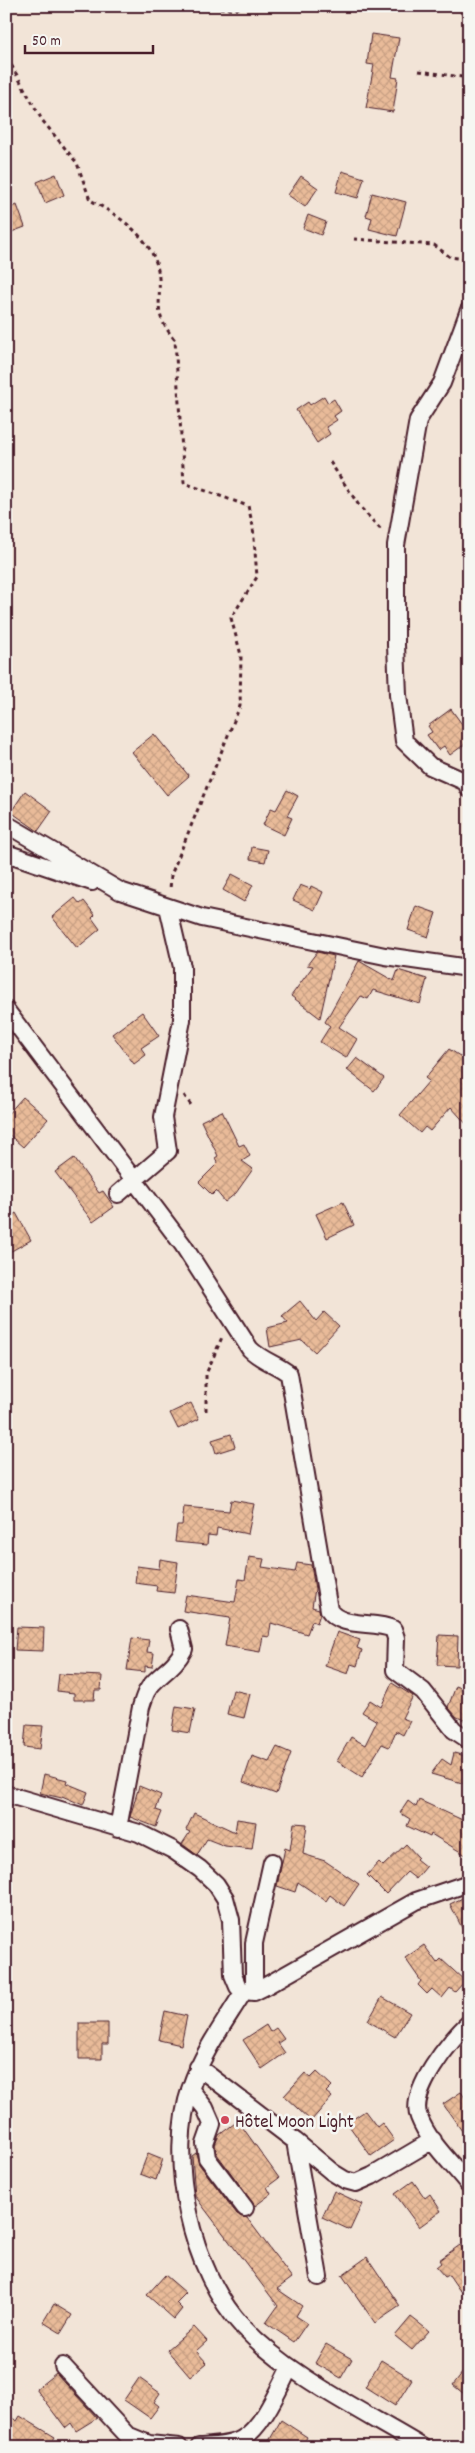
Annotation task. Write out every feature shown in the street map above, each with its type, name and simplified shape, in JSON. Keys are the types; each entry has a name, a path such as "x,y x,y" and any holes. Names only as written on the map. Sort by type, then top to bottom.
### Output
{"street":[{"path":"466,307 442,383 418,420 396,545 396,645 398,695 404,741 430,766 466,782 469,790"},
{"path":"6,824 120,891"},
{"path":"6,853 202,918 274,935 385,956 469,968"},
{"path":"118,1194 168,1151 163,1117 182,1020 182,967 168,907"},
{"path":"6,1010 183,1245 250,1349 257,1356 278,1365 289,1374 329,1610 333,1617 340,1620 384,1624 393,1628 396,1638 395,1670 423,1691 454,1730 469,1740"},
{"path":"118,1828 141,1707 152,1682 177,1663 184,1649 178,1629"},
{"path":"6,1794 156,1841 200,1869 216,1884 225,1898 231,1920 233,1975 238,1987 249,1992"},
{"path":"249,1992 254,1943 272,1862"},
{"path":"422,2447 290,2367 242,2326 212,2279 197,2249 180,2165 181,2138 190,2090 198,2067 249,1992 416,1901 469,1883"},
{"path":"469,2023 434,2062 418,2099 418,2116 433,2140 469,2184"},
{"path":"198,2067 295,2141 332,2172 345,2180 356,2183 372,2176 433,2140"},
{"path":"190,2090 205,2108 212,2124 205,2144 207,2158 245,2208"},
{"path":"295,2141 319,2276"},
{"path":"63,2366 127,2435 150,2444 180,2447"},
{"path":"199,2447 228,2444 243,2439 256,2425 290,2367"}],"path":[{"path":"204,6 235,10 242,6"},
{"path":"455,6 469,20"},
{"path":"6,60 9,61 42,120 77,162 90,200 115,214 149,247 159,277 158,304 162,324 174,340 184,483 248,506 253,526 257,577 231,618 241,655 240,706 171,875 168,907"},
{"path":"419,71 469,78"},
{"path":"354,239 434,245 450,257 466,259"},
{"path":"466,307 466,259 469,243"},
{"path":"330,462 360,507 396,545"},
{"path":"206,1410 206,1374 230,1318"}],"building":[{"path":"371,34 399,38 392,77 398,78 393,112 366,108 374,65 367,64"},
{"path":"342,171 364,178 358,198 336,192"},
{"path":"56,174 64,195 45,203 37,182"},
{"path":"301,176 318,188 305,207 288,195"},
{"path":"372,193 406,202 397,236 369,229 372,218 366,216"},
{"path":"17,205 25,227 6,234 6,210"},
{"path":"308,215 326,222 321,235 303,228"},
{"path":"324,396 328,403 334,399 341,411 334,416 337,420 326,427 330,434 317,443 296,410 308,402 310,405"},
{"path":"451,709 469,734 469,741 450,755 444,746 438,750 427,735 432,732 428,726"},
{"path":"154,734 189,776 167,795 132,752"},
{"path":"287,790 298,796 287,816 292,818 284,835 263,825 271,808 276,810"},
{"path":"25,791 52,811 38,831 11,812"},
{"path":"252,847 268,850 265,862 250,859"},
{"path":"232,874 253,885 244,902 223,890"},
{"path":"300,885 310,889 311,886 323,892 315,910 293,900"},
{"path":"75,898 80,904 84,901 95,915 92,918 100,929 77,948 52,917"},
{"path":"416,906 436,913 428,937 408,930"},
{"path":"317,952 334,956 320,1018 291,996 313,966 307,965"},
{"path":"359,961 394,981 398,970 427,979 420,1004 373,990 368,999 361,996 339,1027 357,1039 346,1058 320,1042 330,1026 325,1022"},
{"path":"142,1012 159,1036 141,1048 146,1055 134,1064 112,1034"},
{"path":"449,1049 469,1062 469,1127 451,1107 430,1131 425,1127 420,1133 400,1115 429,1081 425,1078"},
{"path":"357,1058 384,1078 374,1091 347,1070"},
{"path":"23,1097 48,1119 23,1147 6,1132 6,1116"},
{"path":"222,1111 239,1146 244,1144 250,1156 242,1161 253,1169 236,1193 225,1202 216,1191 212,1195 199,1182 218,1163 215,1158 218,1156 201,1121"},
{"path":"74,1158 99,1193 103,1191 114,1207 93,1222 55,1172"},
{"path":"343,1202 354,1225 327,1238 316,1214"},
{"path":"16,1213 31,1240 6,1254 6,1219"},
{"path":"300,1301 316,1321 324,1312 339,1326 315,1352 302,1340 270,1347 267,1328 288,1323 282,1316"},
{"path":"191,1403 199,1419 178,1429 170,1413"},
{"path":"231,1434 235,1447 216,1453 212,1440"},
{"path":"231,1500 254,1504 248,1534 217,1528 216,1536 208,1535 207,1545 175,1542 177,1525 182,1525 184,1507 229,1511"},
{"path":"249,1557 264,1559 262,1567 295,1572 297,1563 311,1565 315,1589 312,1607 319,1609 320,1614 317,1623 312,1621 307,1634 271,1623 269,1637 263,1636 260,1652 225,1646 230,1618 183,1611 186,1595 235,1602 239,1579 245,1580"},
{"path":"160,1559 178,1562 174,1593 156,1591 157,1586 135,1583 137,1566 159,1569"},
{"path":"17,1627 44,1628 43,1651 15,1650"},
{"path":"337,1632 360,1640 357,1648 362,1650 357,1666 351,1664 348,1674 325,1666"},
{"path":"439,1635 458,1636 457,1666 437,1665"},
{"path":"132,1638 149,1640 147,1652 154,1653 152,1667 145,1666 145,1672 127,1670"},
{"path":"59,1674 102,1676 101,1690 95,1690 94,1700 74,1700 74,1693 57,1691"},
{"path":"392,1683 413,1696 402,1718 410,1721 403,1735 396,1731 389,1747 382,1744 362,1777 337,1761 351,1737 365,1745 377,1721 362,1712 370,1700 381,1707"},
{"path":"456,1686 469,1691 469,1722 457,1717 448,1707"},
{"path":"233,1690 250,1694 244,1718 227,1714"},
{"path":"176,1706 195,1709 190,1733 172,1730"},
{"path":"26,1725 43,1726 40,1749 24,1747"},
{"path":"277,1747 291,1753 276,1794 243,1782 252,1756 269,1762"},
{"path":"454,1753 469,1757 469,1785 431,1774 442,1759 451,1765"},
{"path":"44,1774 67,1780 66,1783 88,1792 83,1805 62,1796 62,1798 40,1793"},
{"path":"139,1786 161,1795 156,1810 162,1812 156,1827 130,1817"},
{"path":"419,1800 469,1823 469,1857 431,1834 430,1837 407,1826 410,1819 400,1813 408,1801 416,1807"},
{"path":"194,1813 235,1832 237,1819 256,1822 252,1849 225,1846 207,1839 197,1855 182,1844 190,1832 186,1830"},
{"path":"294,1823 307,1824 303,1854 325,1861 359,1884 344,1906 330,1895 326,1901 298,1882 295,1892 277,1886 285,1848 290,1850"},
{"path":"406,1844 418,1857 416,1859 426,1867 416,1879 407,1872 386,1894 367,1875 379,1862 383,1866"},
{"path":"469,1895 469,1942 450,1904"},
{"path":"424,1945 437,1963 441,1959 465,1981 455,1992 450,1988 442,1998 432,1989 427,1994 418,1985 421,1981 405,1958"},
{"path":"382,1997 410,2013 395,2037 368,2021"},
{"path":"165,2011 187,2016 181,2045 159,2040"},
{"path":"79,2023 108,2023 108,2044 102,2044 102,2059 79,2059"},
{"path":"266,2025 270,2032 276,2028 284,2039 278,2043 285,2053 262,2069 243,2040"},
{"path":"317,2072 332,2086 326,2092 332,2097 311,2121 284,2096 305,2073 311,2078"},
{"path":"461,2092 469,2103 469,2141 443,2104"},
{"path":"365,2111 377,2127 382,2123 394,2140 371,2156 347,2123"},
{"path":"238,2121 279,2178 267,2187 271,2194 255,2206 217,2154 215,2145 219,2135"},
{"path":"148,2153 163,2159 156,2180 140,2174"},
{"path":"196,2153 199,2164 237,2214 247,2218 292,2278 277,2289 302,2306 296,2316 307,2323 294,2342 266,2323 278,2306 195,2196 192,2156"},
{"path":"413,2181 425,2198 430,2194 441,2211 419,2227 395,2194"},
{"path":"334,2191 362,2204 350,2230 322,2217"},
{"path":"460,2245 469,2258 469,2285 460,2291 449,2275 445,2277 436,2267 441,2263 439,2260"},
{"path":"367,2257 400,2306 375,2323 342,2275"},
{"path":"165,2275 186,2293 176,2303 182,2309 174,2319 147,2295"},
{"path":"54,2304 72,2315 61,2333 43,2322"},
{"path":"411,2317 429,2331 412,2350 395,2336"},
{"path":"194,2327 207,2341 196,2351 207,2363 190,2377 167,2350"},
{"path":"326,2344 352,2359 341,2378 315,2363"},
{"path":"381,2360 412,2379 395,2406 365,2387"},
{"path":"469,2364 469,2398 453,2385"},
{"path":"56,2373 97,2418 76,2431 71,2423 65,2428 36,2389"},
{"path":"139,2378 160,2393 154,2402 159,2406 150,2418 124,2400"},
{"path":"6,2414 17,2421 20,2416 55,2437 49,2447 6,2447"},
{"path":"281,2420 307,2437 302,2447 278,2447 269,2441"}],"place":[{"name":"Hôtel Moon Light","path":"225,2120"}]}
